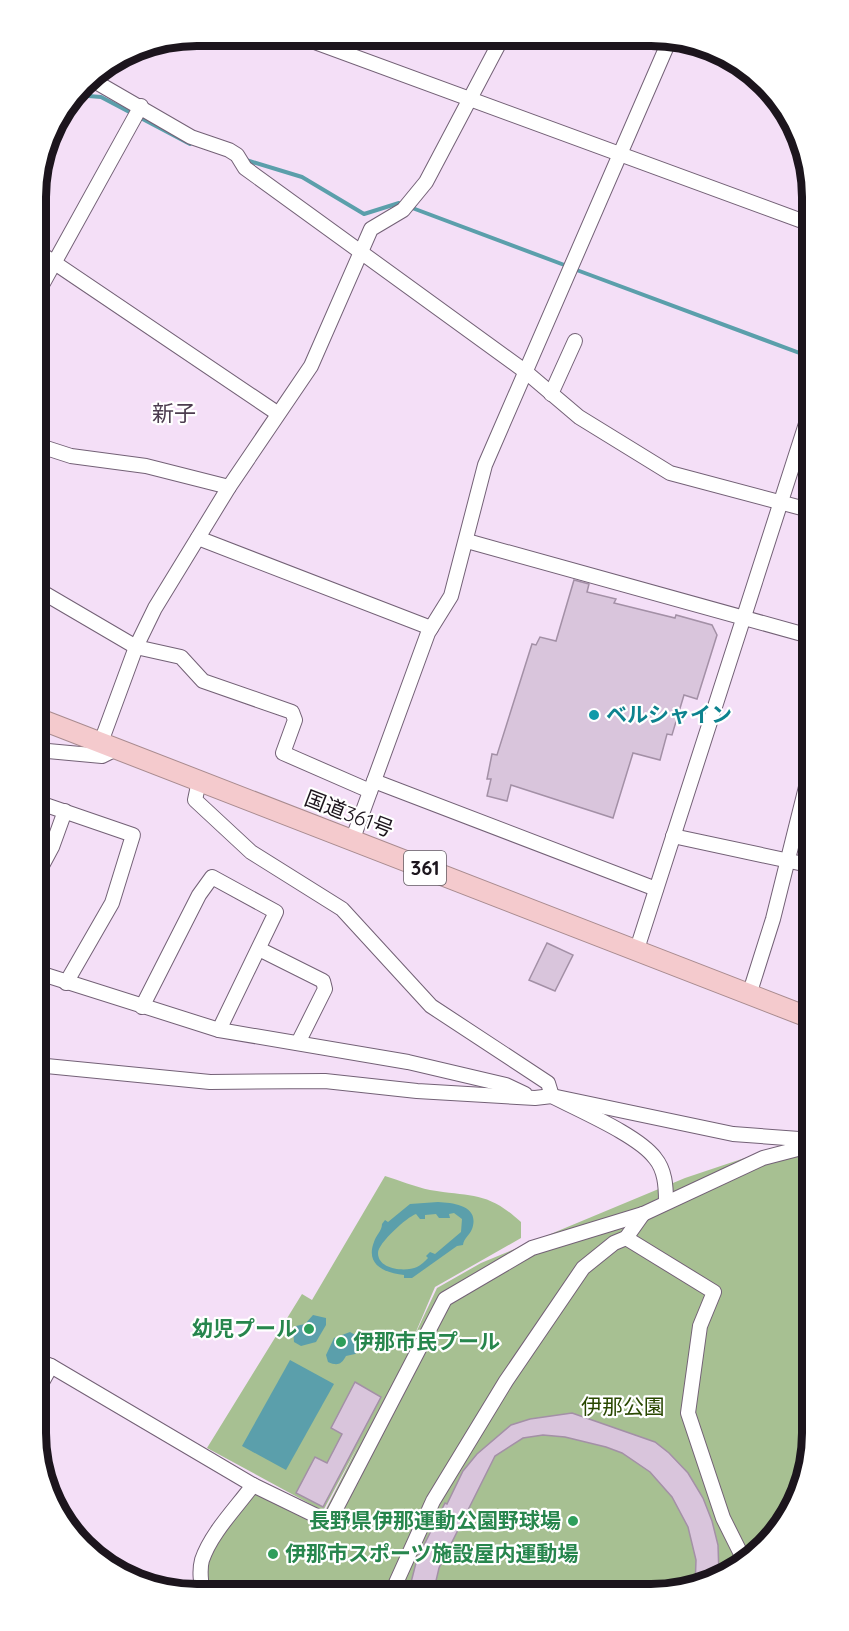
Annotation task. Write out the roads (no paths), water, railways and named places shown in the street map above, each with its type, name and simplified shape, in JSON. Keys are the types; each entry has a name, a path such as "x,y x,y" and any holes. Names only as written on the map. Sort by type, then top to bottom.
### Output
{"highway":[{"name":"国道361号","path":"46,721 802,1014"}],"street":[{"path":"46,751 102,756 110,745 136,647 155,608 229,487 311,366 371,229 405,207 426,182 498,46"},
{"path":"328,47 802,221"},
{"path":"352,841 431,628 451,596 485,465 666,48"},
{"path":"98,84 137,112 191,137 230,150 240,160 526,372 579,417 670,473 802,508"},
{"path":"46,278 137,112"},
{"path":"46,257 277,413"},
{"path":"551,394 575,341"},
{"path":"637,949 802,435"},
{"path":"46,448 71,456 146,466 229,487"},
{"path":"198,538 431,628"},
{"path":"467,541 802,634"},
{"path":"46,594 136,647 181,657 203,681 292,712 295,720 283,753 656,889"},
{"path":"200,781 195,800 251,852 342,909 431,1006 549,1083 552,1096 640,1143 656,1158 665,1180 666,1202"},
{"path":"750,995 773,919 802,802"},
{"path":"46,805 133,835 112,903 66,982"},
{"path":"46,858 64,811"},
{"path":"673,836 802,864"},
{"path":"142,1007 199,896 212,877 276,912 219,1030"},
{"path":"259,948 323,981 325,989 298,1043"},
{"path":"46,975 219,1030 408,1062 506,1085 534,1098"},
{"path":"46,1066 210,1082 325,1081 534,1098 552,1096 733,1134 802,1139"},
{"path":"46,1364 253,1485 329,1522 445,1299 532,1248 643,1214 763,1158 802,1147"},
{"path":"396,1584 434,1501 506,1381 583,1268 614,1243 626,1238 643,1214"},
{"path":"626,1238 714,1292 700,1326 688,1413 723,1518 741,1554"},
{"path":"46,1375 51,1366"},
{"path":"203,1584 202,1560 211,1542 253,1485"}],"water":[{"path":"452,1203 469,1211 474,1221 463,1245 457,1246 412,1278 404,1278 404,1275 384,1270 378,1266 372,1257 372,1250 385,1220 388,1222 410,1204","holes":["454,1213 462,1219 461,1232 435,1254 430,1252 426,1256 428,1258 417,1267 393,1268 379,1259 378,1253 383,1243 400,1225 416,1214 420,1219 425,1219 425,1215 436,1214 439,1218 450,1218 449,1214"]},
{"name":"幼児プール","path":"313,1315 326,1318 326,1325 316,1342 301,1346 294,1342 293,1331 296,1326 305,1324"},
{"path":"350,1332 359,1337 360,1349 355,1354 346,1356 338,1364 328,1362 326,1355 334,1338"},
{"path":"290,1360 334,1384 286,1470 242,1446"}],"waterway":[{"path":"86,96 101,97 190,144"},
{"path":"246,160 302,177 364,214 399,203 567,266"},
{"path":"574,269 802,354"}],"place":[{"name":"ベルシャイン","path":"594,715"},
{"name":"幼児プール","path":"309,1329"},
{"name":"伊那市民プール","path":"341,1342"},
{"name":"長野県伊那運動公園野球場","path":"573,1521"},
{"name":"伊那市スポーツ施設屋内運動場","path":"273,1554"}],"district":[{"name":"新子","path":"174,413"}],"park label":[{"name":"伊那公園","path":"623,1407"}]}
